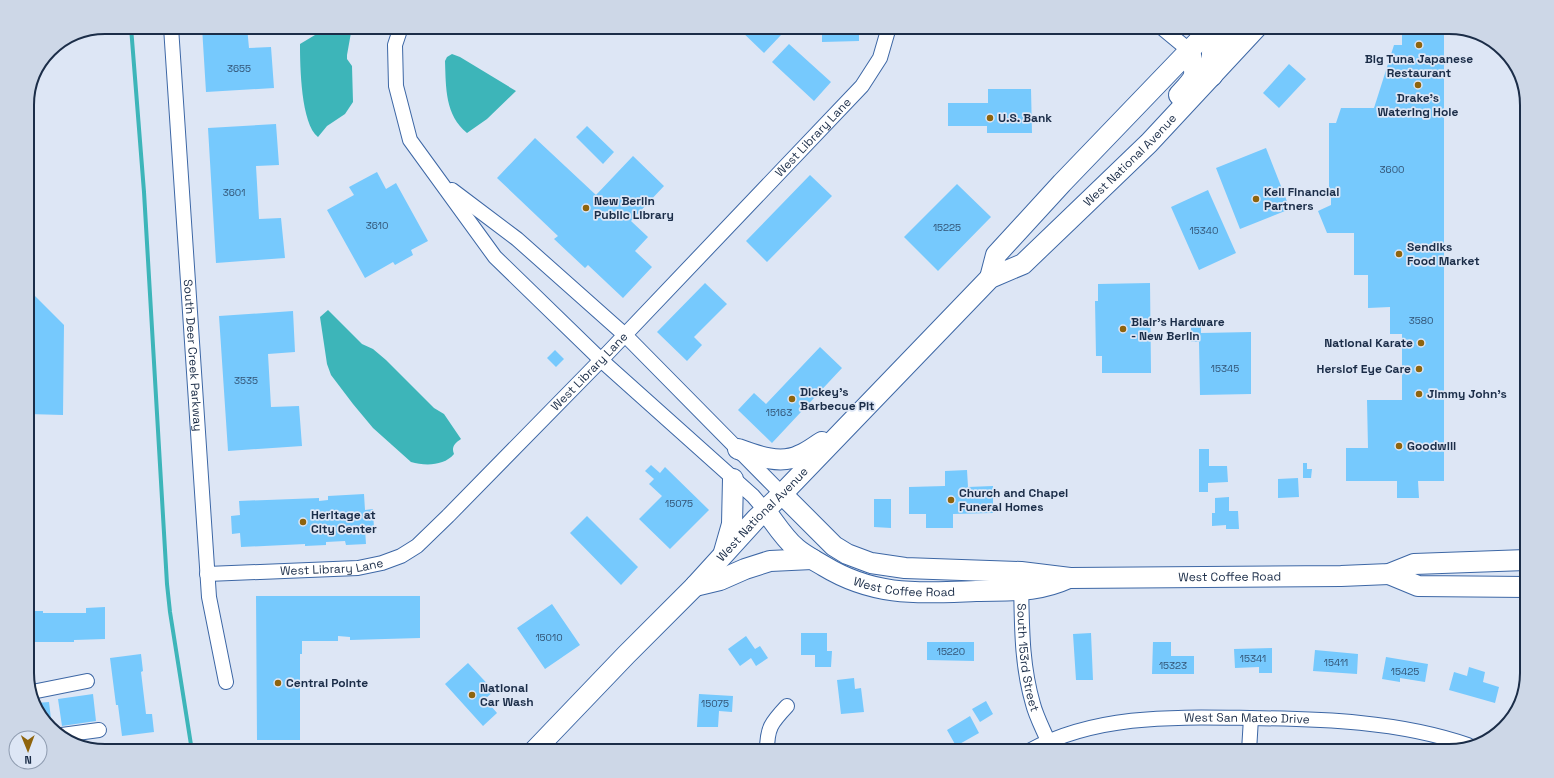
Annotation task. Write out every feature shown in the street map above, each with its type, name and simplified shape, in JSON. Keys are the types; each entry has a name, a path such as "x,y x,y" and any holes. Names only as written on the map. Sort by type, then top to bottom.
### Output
{"main road":[{"name":"West National Avenue","path":"990,278 996,255 1062,183 1206,34"},
{"path":"1212,76 1212,52 1214,46 1225,34"},
{"name":"West National Avenue","path":"541,744 695,586 765,510 990,278 1023,264 1158,134 1251,34"},
{"path":"1190,51 1212,76"},
{"path":"1158,134 1155,124 1157,120 1193,79 1194,70 1190,51"},
{"path":"738,450 772,459 788,459 799,456 852,422"},
{"path":"724,555 732,524 733,479"},
{"name":"West Coffee Road","path":"782,494 834,546 847,554 871,563 1021,581 1047,587 1070,578 1334,576 1389,574 1414,564 1520,560"},
{"name":"West Coffee Road","path":"765,510 796,548 830,570 857,583 898,592 923,593 1021,581"},
{"path":"695,586 720,580 745,569 770,561 812,559"},
{"name":"West Coffee Road","path":"1389,574 1418,586 1520,587"}],"street":[{"name":"South Deer Creek Parkway","path":"171,34 208,574 208,597 226,682"},
{"path":"399,34 395,45 396,86 410,140 494,257 600,360 753,496 765,510"},
{"name":"West Library Lane","path":"208,574 358,568 382,563 401,556 417,546 600,360 862,86 880,58 887,34"},
{"path":"1169,34 1190,51"},
{"path":"440,182 517,239 625,334 782,494"},
{"name":"South 153rd Street","path":"1021,581 1023,656 1033,706 1048,741"},
{"path":"36,691 87,681"},
{"path":"767,744 768,733 773,721 787,706"},
{"name":"West San Mateo Drive","path":"1042,744 1084,729 1138,720 1208,717 1285,718 1360,722 1451,739 1461,743"},
{"path":"1249,744 1251,718"},
{"path":"69,734 99,730"}],"water":[{"path":"351,34 347,59 352,66 353,102 345,114 327,126 318,137 312,130 308,120 305,108 300,66 300,44 315,35"},
{"path":"452,54 460,57 516,91 487,119 467,133 454,118 448,100 445,61 447,57"},
{"path":"328,310 362,344 373,349 386,360 434,408 444,414 461,439 454,445 454,454 450,458 434,464 411,462 373,428 353,404 331,375 327,364 320,317"}],"building":[{"path":"202,34 248,34 249,48 271,47 274,88 206,92"},
{"path":"744,34 780,34 781,35 764,53"},
{"path":"822,34 859,34 859,41 822,42"},
{"name":"Sendiks Food Market","path":"1402,34 1444,34 1444,481 1418,481 1419,498 1397,498 1397,481 1346,481 1346,448 1368,448 1367,400 1402,400 1402,334 1390,334 1390,307 1368,308 1368,275 1354,275 1354,233 1327,233 1318,211 1331,205 1331,192 1329,192 1329,123 1336,123 1341,108 1374,108 1394,45 1402,45"},
{"path":"789,44 831,82 814,101 772,62"},
{"path":"1289,64 1306,79 1279,108 1263,93"},
{"name":"U.S. Bank","path":"988,89 1031,89 1032,133 987,133 987,126 948,126 948,103 988,103"},
{"path":"276,124 279,165 256,166 259,219 281,218 285,258 216,263 208,128"},
{"path":"587,126 614,152 603,164 576,137"},
{"name":"New Berlin Public Library","path":"535,138 596,195 633,156 664,186 631,221 648,237 635,251 652,267 623,298 588,265 585,268 554,239 558,236 497,178"},
{"path":"1266,148 1290,209 1240,229 1216,168"},
{"path":"377,172 386,189 396,183 428,241 411,250 413,255 395,265 393,262 365,278 327,210 354,195 349,187"},
{"path":"810,175 832,196 767,262 746,241"},
{"path":"957,184 991,217 938,271 904,237"},
{"path":"1208,190 1236,253 1199,270 1171,207"},
{"path":"705,283 727,304 694,337 702,345 687,361 657,332"},
{"name":"Blair's Hardware - New Berlin","path":"1150,283 1151,373 1102,373 1102,356 1096,356 1095,301 1098,301 1098,284"},
{"path":"34,295 64,325 63,415 34,414"},
{"path":"293,311 295,352 268,354 271,407 299,406 302,446 228,451 219,316"},
{"path":"1191,327 1201,327 1201,333 1251,332 1251,394 1200,395 1199,342 1191,342"},
{"name":"Dickey's Barbecue Pit","path":"820,347 842,368 772,443 738,410 754,393 766,404"},
{"path":"555,350 564,359 556,367 547,358"},
{"path":"1199,449 1209,449 1209,466 1227,466 1228,482 1208,483 1208,492 1199,492"},
{"path":"1303,463 1307,463 1307,469 1312,469 1311,478 1303,478"},
{"path":"651,465 660,473 665,467 709,510 670,549 639,519 662,496 649,484 654,479 645,471"},
{"name":"Church and Chapel Funeral Homes","path":"967,470 968,487 993,486 993,513 953,514 953,528 926,528 926,514 909,514 909,487 945,486 945,471"},
{"path":"1298,478 1299,497 1278,498 1278,479"},
{"name":"Heritage at City Center","path":"364,494 365,510 373,509 374,529 365,529 366,544 346,545 345,541 326,542 326,545 305,546 305,544 241,547 240,533 232,534 231,516 240,515 239,501 319,498 319,501 328,500 328,496"},
{"path":"1229,497 1229,511 1238,511 1239,529 1226,529 1226,525 1212,526 1212,513 1215,513 1215,498"},
{"path":"874,499 891,499 891,528 874,527"},
{"path":"587,516 638,567 621,585 570,533"},
{"name":"Central Pointe","path":"256,596 420,596 420,638 350,640 350,637 338,636 338,641 302,641 302,654 300,654 300,740 257,740"},
{"path":"552,604 580,645 545,669 517,628"},
{"path":"105,607 105,639 74,640 74,642 34,642 34,611 43,611 43,613 86,613 86,608"},
{"path":"801,633 827,633 827,651 832,651 831,667 815,667 815,655 801,655"},
{"path":"1091,633 1093,680 1076,680 1073,634"},
{"path":"746,636 755,649 760,646 768,658 756,666 751,658 740,666 728,649"},
{"path":"927,642 974,642 974,661 927,660"},
{"path":"1153,642 1171,642 1171,656 1194,656 1194,674 1152,674"},
{"path":"1272,648 1272,673 1259,673 1259,667 1235,668 1234,649"},
{"path":"1315,650 1358,654 1357,674 1313,671"},
{"path":"141,654 143,671 141,672 146,714 152,714 154,732 122,736 118,705 116,705 110,658"},
{"path":"1386,657 1428,664 1425,682 1400,678 1400,682 1382,679"},
{"name":"National Car Wash","path":"468,663 494,691 485,699 497,713 483,726 445,684"},
{"path":"1469,667 1485,672 1483,682 1499,687 1495,703 1449,690 1454,672 1467,676"},
{"path":"854,678 855,689 861,688 864,712 841,714 837,680"},
{"path":"93,694 96,721 62,726 58,699"},
{"path":"699,694 733,696 732,712 719,711 718,727 697,727"},
{"path":"986,701 993,714 980,722 972,709"},
{"path":"49,702 51,719 46,712 40,703"},
{"path":"970,716 979,733 960,744 955,744 947,730"}],"waterway":[{"path":"132,34 144,192 167,584 191,744"}],"place":[{"name":"Big Tuna Japanese Restaurant","path":"1419,45"},
{"name":"Drake's Watering Hole","path":"1418,85"},
{"name":"U.S. Bank","path":"990,118"},
{"name":"Keil Financial Partners","path":"1256,199"},
{"name":"New Berlin Public Library","path":"586,208"},
{"name":"Sendiks Food Market","path":"1399,254"},
{"name":"Blair's Hardware - New Berlin","path":"1123,329"},
{"name":"National Karate","path":"1421,343"},
{"name":"Herslof Eye Care","path":"1419,369"},
{"name":"Jimmy John's","path":"1419,394"},
{"name":"Dickey's Barbecue Pit","path":"792,399"},
{"name":"Goodwill","path":"1399,446"},
{"name":"Church and Chapel Funeral Homes","path":"951,500"},
{"name":"Heritage at City Center","path":"303,522"},
{"name":"Central Pointe","path":"278,683"},
{"name":"National Car Wash","path":"472,695"}]}
